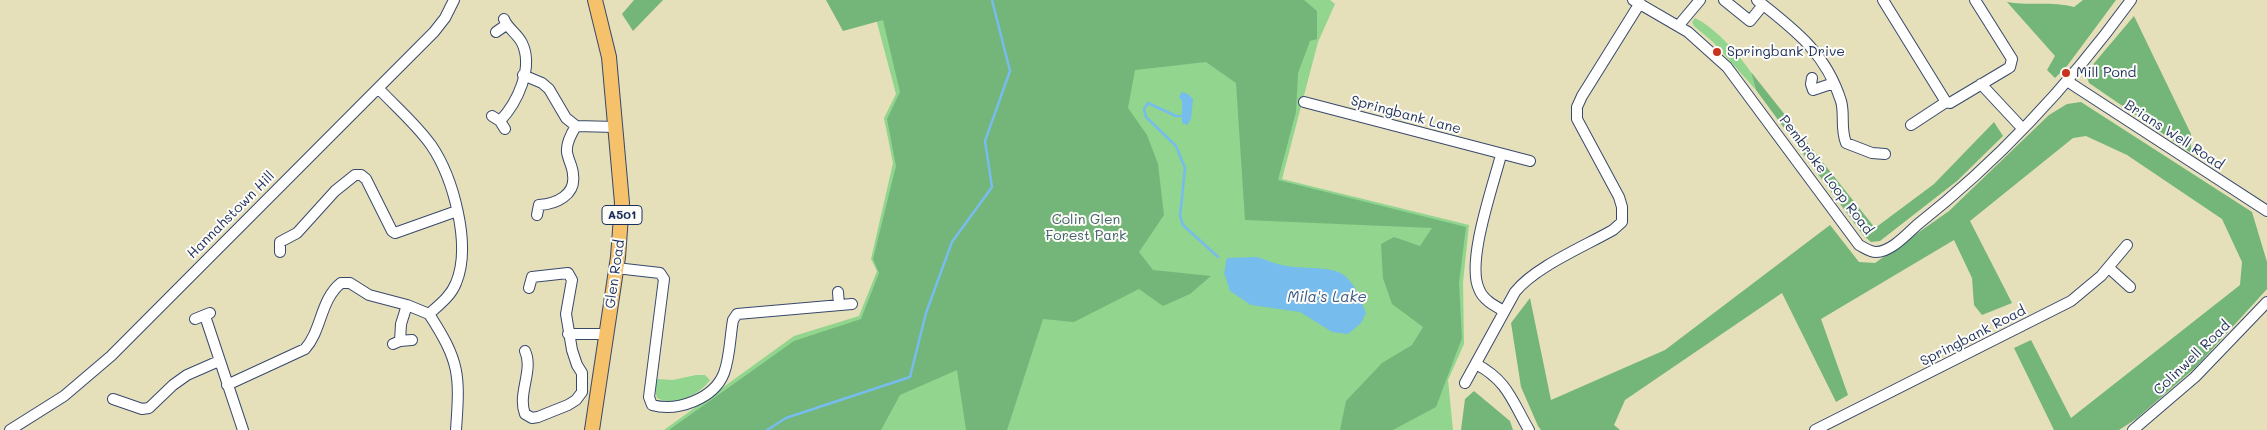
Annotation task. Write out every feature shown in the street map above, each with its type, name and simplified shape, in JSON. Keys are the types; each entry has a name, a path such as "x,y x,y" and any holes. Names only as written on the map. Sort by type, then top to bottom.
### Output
{"main road":[{"name":"Glen Road","path":"592,430 616,268 622,203 608,57 595,0"}],"street":[{"name":"Hannahstown Hill","path":"10,430 52,405 89,376 379,89 446,18 454,0"},
{"path":"1679,26 1700,0"},
{"path":"1724,0 1750,21 1760,2 1792,28 1816,53 1828,69 1842,104 1841,130 1846,143 1871,157 1885,154"},
{"path":"1882,0 1946,102"},
{"path":"1910,125 1946,102 1953,102 2010,67 2012,60 1975,0"},
{"name":"Pembroke Loop Road","path":"1637,2 1679,26 1706,47 1727,68 1860,244 1868,251 1877,252 1896,242 1944,204 1995,159 2096,48 2131,0"},
{"path":"1465,383 1515,292 1528,278 1613,230 1622,222 1622,207 1619,197 1581,128 1576,112 1582,96 1637,2"},
{"path":"496,32 505,22 513,29 523,45 526,61 516,100 499,122"},
{"path":"523,75 534,79 549,89 566,118 576,126 616,127"},
{"path":"1812,78 1813,90 1834,83"},
{"name":"Brians Well Road","path":"2067,81 2267,211"},
{"path":"1982,84 2022,128"},
{"path":"379,89 421,132 437,154 449,182 456,211 463,252 456,283 444,301 429,314"},
{"name":"Springbank Lane","path":"1304,102 1501,155 1530,161"},
{"path":"537,215 540,205 561,200 572,187 574,176 567,152 569,140 576,126"},
{"path":"1501,155 1474,265 1479,290 1484,297 1504,311"},
{"path":"280,252 280,242 297,233 335,192 356,174 366,179 392,231 395,233 456,211"},
{"name":"Springbank Road","path":"1815,430 2063,305 2085,291 2109,268 2127,245"},
{"path":"616,268 660,273 664,279 649,397 650,401 656,406 676,407 691,404 717,385 726,367 733,320 737,314 852,304"},
{"path":"2109,268 2130,287"},
{"path":"525,351 528,358 522,407 525,414 532,418 538,418 576,400 582,392 582,373 576,365 568,334 566,314 572,280 568,273 532,277 529,288"},
{"path":"227,384 305,349 312,341 328,298 341,283 350,283 369,295 407,305 429,314 447,343 455,364 459,384 456,430"},
{"path":"838,292 839,305"},
{"name":"Colinwell Road","path":"2134,430 2195,376 2267,302"},
{"path":"407,305 396,342 412,340"},
{"path":"195,319 208,314 219,361 243,430"},
{"path":"568,334 607,334"},
{"path":"111,398 142,409 149,408 173,385 187,375 219,361"},
{"path":"1476,364 1490,372 1504,384 1529,430"}],"green space":[{"path":"634,0 663,0 633,31 622,14"},
{"name":"Colin Glen Forest Park","path":"826,0 1304,0 1317,11 1317,39 1310,41 1298,73 1296,112 1278,180 1466,227 1459,283 1462,338 1436,407 1393,430 1340,430 1346,401 1382,363 1412,345 1423,327 1392,304 1383,278 1381,244 1394,237 1420,246 1432,228 1245,220 1236,83 1206,62 1135,70 1128,108 1147,135 1158,164 1164,215 1139,252 1153,270 1211,276 1190,294 1163,306 1139,289 1074,322 1043,319 1007,430 966,430 957,370 900,395 881,430 669,430 794,341 861,319 879,273 873,259 896,166 887,119 900,92 883,20 843,31"},
{"name":"Colin Glen Forest Park","path":"871,0 1330,0 1335,4 1318,42 1282,179 1469,225 1463,282 1464,344 1448,380 1453,430 664,430 794,336 859,316 877,271 871,259 893,163 884,118 896,94"},
{"path":"2083,0 2116,0 2067,66 2055,78 2047,70 2055,56 2007,2 2058,4 2074,7"},
{"path":"2134,16 2191,134 2191,153 2089,83 2087,77 2090,68"},
{"path":"1695,18 1718,34 1739,56 1751,73 1756,90 1713,42 1694,26 1692,22"},
{"path":"1751,72 1875,228 1934,184 1994,122 2003,136 1957,181 1880,241 1871,242 1863,235 1756,90"},
{"path":"2081,102 2252,212 2267,262 2267,289 2196,367 2136,419 2119,430 2054,430 2014,348 2031,340 2071,418 2240,285 2242,262 2222,219 2127,155 2086,136 2073,138 1970,221 2012,303 1982,315 1974,305 1972,278 1954,240 1821,319 1848,395 1836,402 1782,293 1625,400 1614,425 1620,430 1541,430 1538,426 1521,387 1511,323 1530,298 1551,400 1665,350 1830,225 1859,262 1875,263 1949,211 2049,115 2067,104"},
{"path":"705,375 710,380 693,395 671,401 657,398 655,389 657,379 673,380"},
{"path":"1474,391 1510,421 1513,430 1461,430 1465,399"}],"water":[{"path":"1182,92 1188,94 1193,99 1191,119 1187,125 1182,123 1182,101 1179,97"},
{"name":"Mila's Lake","path":"1257,257 1276,264 1328,269 1345,276 1359,296 1366,313 1361,323 1348,334 1332,332 1300,312 1251,305 1230,291 1224,273 1227,258"}],"waterway":[{"path":"767,430 786,418 910,377 926,313 952,242 992,187 985,141 1010,71 992,0"},
{"path":"1181,116 1176,116 1148,103 1144,109 1146,117 1176,146 1185,168 1180,216 1183,225 1218,257"}],"place":[{"name":"Springbank Drive","path":"1717,52"},
{"name":"Mill Pond","path":"2066,73"}]}
